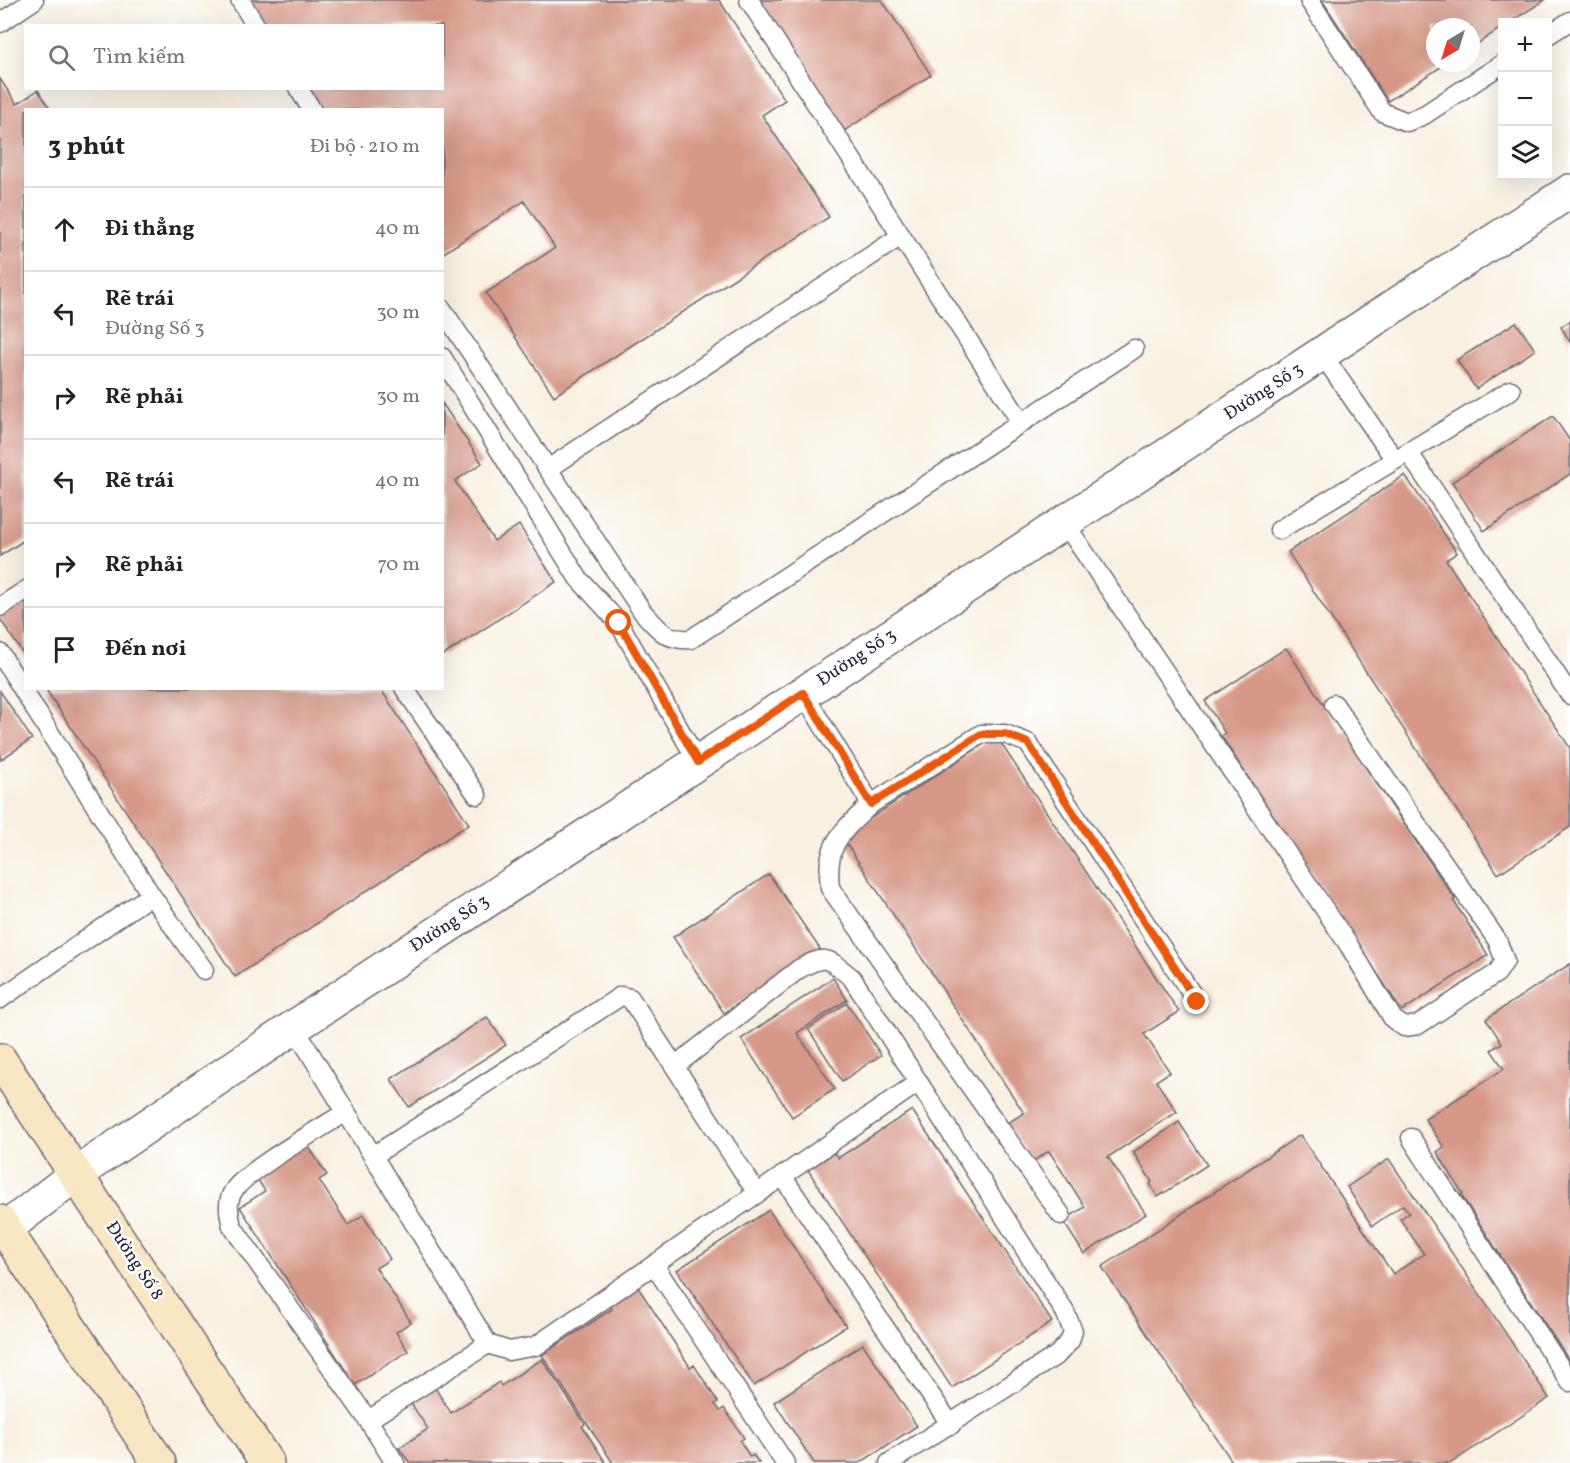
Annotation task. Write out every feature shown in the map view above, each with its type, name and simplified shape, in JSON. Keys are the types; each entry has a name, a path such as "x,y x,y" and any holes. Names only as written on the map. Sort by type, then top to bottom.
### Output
{"street":[{"name":"Đường Số 3","path":"2,1228 76,1174 294,1027 1570,191"},
{"name":"Đường Số 8","path":"0,1060 267,1463"},
{"path":"2,1228 159,1463"}],"lane":[{"path":"0,23 34,0"},
{"path":"240,0 255,24"},
{"path":"749,0 1021,422"},
{"path":"1309,0 1382,112 1407,122 1424,115 1498,67"},
{"path":"1552,32 1570,21"},
{"path":"299,90 311,108"},
{"path":"548,469 902,236"},
{"path":"444,312 642,611 658,630 675,640 691,639 1134,349"},
{"path":"1322,354 1402,456 1570,695"},
{"path":"444,360 578,578 619,623 698,762"},
{"path":"1279,530 1511,390"},
{"path":"1064,522 1350,947 1393,1018 1404,1027 1418,1025 1497,973 1505,961 1497,940 1334,704"},
{"path":"0,607 24,591"},
{"path":"0,653 151,895 204,970"},
{"path":"405,690 477,795"},
{"path":"803,693 871,804"},
{"path":"1061,1215 830,888 828,867 831,851 838,836 871,804 981,734 1005,734 1028,743 1197,1002"},
{"path":"0,999 151,895"},
{"path":"675,1066 800,969 818,959 829,960 852,978 1065,1312 1073,1331 1070,1341 1057,1355 889,1463"},
{"path":"374,1156 621,996 630,998 757,1193"},
{"path":"294,1027 488,1344 509,1351 536,1346 920,1082"},
{"path":"346,1112 247,1176 233,1190 228,1209 232,1226 368,1420 395,1463"},
{"path":"1411,1138 1570,1382"},
{"path":"783,1176 951,1425"},
{"path":"654,1265 785,1463"},
{"path":"368,1420 488,1344"}],"building":[{"path":"248,0 719,0 785,100 762,115 829,217 554,396 486,293 555,248 524,201 444,253 444,108 319,108 307,90 444,90 444,24 264,24"},
{"path":"759,0 882,0 931,75 844,131"},
{"path":"1322,0 1545,0 1516,18 1498,18 1498,30 1480,42 1480,18 1426,18 1426,72 1433,72 1388,101"},
{"path":"0,79 17,104 38,90 50,108 24,108 24,540 0,556"},
{"path":"1570,321 1570,342 1561,327"},
{"path":"1516,322 1535,350 1476,389 1457,360"},
{"path":"444,406 482,463 455,481 494,541 519,525 556,582 444,655"},
{"path":"1553,416 1570,441 1570,474 1484,531 1452,482"},
{"path":"1405,475 1457,553 1446,560 1570,748 1570,827 1498,874 1288,552"},
{"path":"24,596 24,655 0,619 0,611"},
{"path":"1286,648 1343,734 1347,731 1366,760 1362,762 1455,899 1453,900 1488,955 1402,1011 1221,736 1225,733 1205,701"},
{"path":"46,690 381,690 469,824 235,977"},
{"path":"0,691 32,739 0,760"},
{"path":"996,736 1179,1012 1144,1034 1170,1072 1156,1081 1177,1112 1108,1157 1146,1214 1084,1254 1063,1221 1085,1207 1049,1151 1032,1162 1006,1124 1024,1113 842,837"},
{"path":"769,874 820,949 724,1013 673,937"},
{"path":"1570,964 1570,1362 1461,1195 1463,1194 1437,1152 1444,1147 1425,1119 1504,1069 1491,1050 1502,1043 1486,1019"},
{"path":"833,978 847,1000 797,1033 835,1089 792,1117 741,1039"},
{"path":"847,1003 881,1055 842,1081 808,1029"},
{"path":"487,1017 506,1045 409,1107 391,1079"},
{"path":"912,1110 1052,1322 952,1388 808,1170 834,1153 838,1158"},
{"path":"1179,1122 1207,1165 1158,1197 1150,1184 1152,1182 1133,1152"},
{"path":"1300,1135 1393,1274 1424,1254 1400,1219 1409,1213 1403,1205 1372,1226 1347,1187 1389,1159 1549,1398 1451,1463 1233,1463 1102,1267"},
{"path":"305,1141 327,1175 319,1180 348,1225 363,1215 390,1259 376,1268 411,1322 396,1332 408,1351 355,1385 240,1207 265,1191 254,1174"},
{"path":"769,1210 846,1326 754,1386 677,1270"},
{"path":"634,1281 690,1367 694,1365 718,1402 715,1404 720,1411 724,1408 744,1438 740,1441 750,1457 753,1455 759,1463 613,1463 542,1355 612,1309 606,1300"},
{"path":"863,1344 917,1426 860,1463 814,1463 774,1402"},
{"path":"542,1359 585,1424 582,1426 606,1463 410,1463 399,1448 428,1429 408,1399 432,1383 451,1413 499,1382 501,1386"}],"route":[{"path":"619,623 698,762 803,693 871,804 981,734 1005,734 1028,743 1197,1002"}]}
